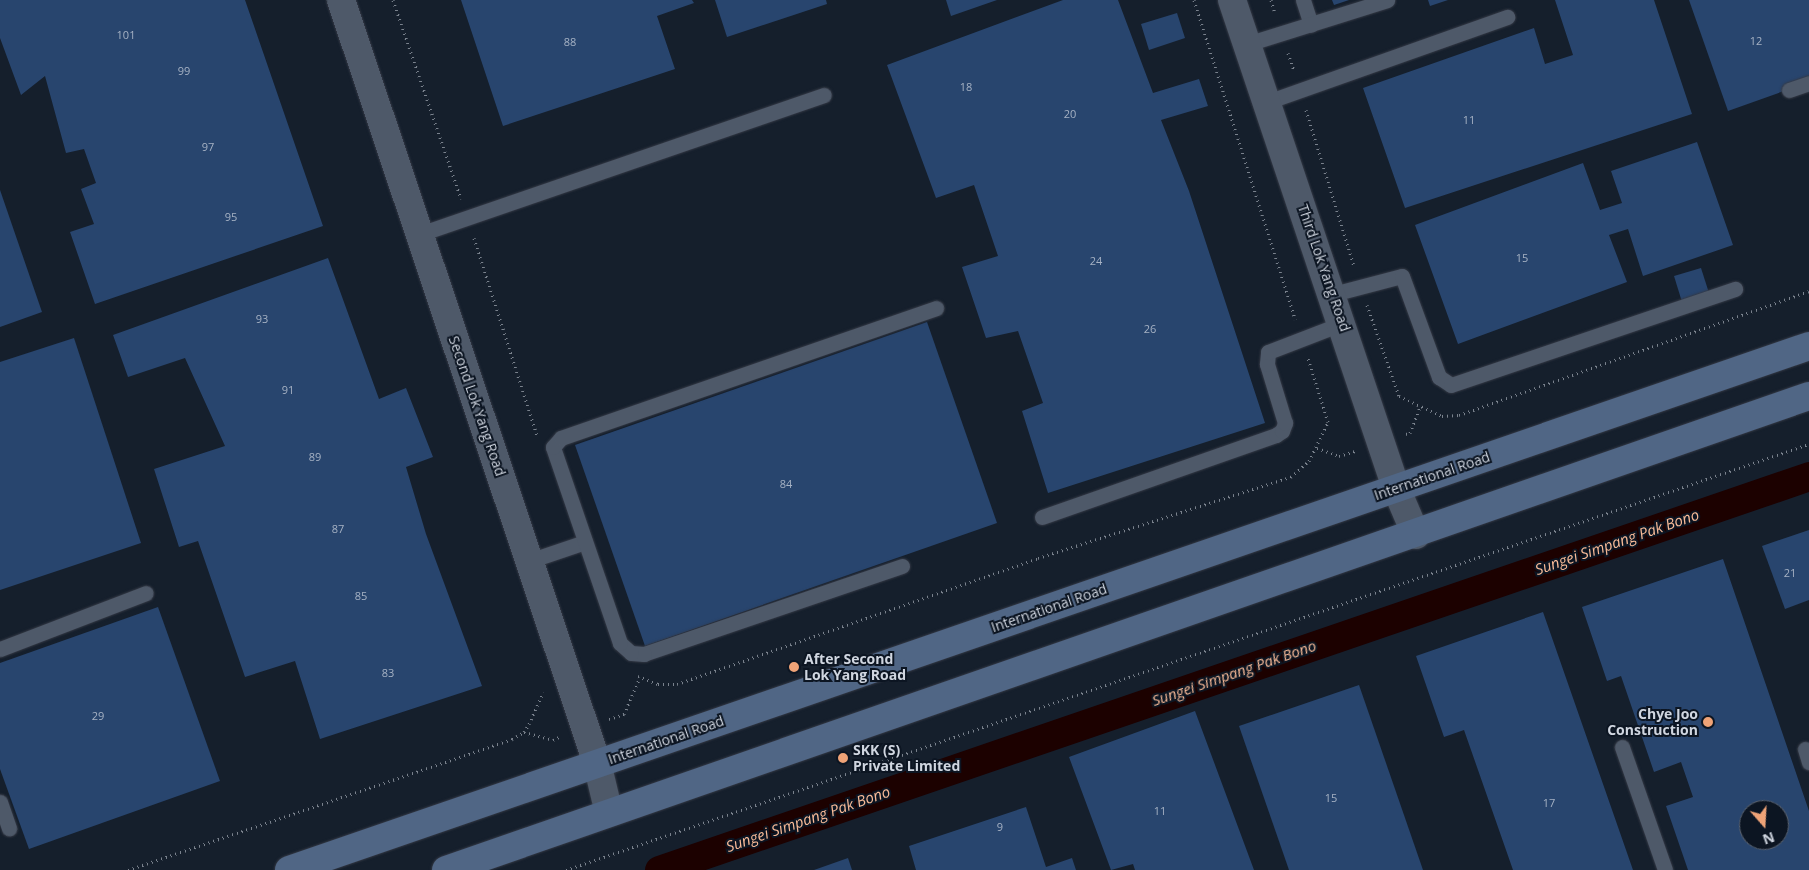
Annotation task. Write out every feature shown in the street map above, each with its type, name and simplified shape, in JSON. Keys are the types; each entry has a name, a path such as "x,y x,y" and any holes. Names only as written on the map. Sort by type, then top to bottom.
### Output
{"main road":[{"name":"International Road","path":"289,870 1809,346"},
{"path":"446,870 1416,536 1809,396"}],"street":[{"name":"Second Lok Yang Road","path":"341,0 597,763 609,813"},
{"name":"Third Lok Yang Road","path":"1232,0 1343,323 1396,488 1416,536"}],"lane":[{"path":"1303,0 1311,25"},
{"path":"1247,44 1283,35 1387,0"},
{"path":"1267,102 1507,17"},
{"path":"1789,90 1809,83"},
{"path":"420,234 824,95"},
{"path":"1333,294 1402,276 1439,377 1451,384 1735,289"},
{"path":"902,566 637,655 625,650 620,643 554,452 555,441 936,308"},
{"path":"1042,517 1282,431 1284,416 1267,357 1273,348 1343,323"},
{"path":"529,560 585,542"},
{"path":"0,649 146,593"},
{"path":"1622,747 1665,870"},
{"path":"0,802 8,828"}],"path":[{"path":"392,0 468,218 539,443"},
{"path":"633,673 658,684 677,684 1038,558 1290,477 1309,461 1328,422 1194,0"},
{"path":"1271,0 1360,286 1399,396 1442,416 1459,415 1809,291"},
{"path":"566,870 1809,444"},
{"path":"128,870 512,739 524,732"}],"building":[{"path":"0,0 245,0 323,226 95,304 70,232 94,224 81,189 96,183 84,149 66,153 45,76 21,95 0,38"},
{"path":"461,0 692,0 694,3 657,16 675,69 503,126"},
{"path":"715,0 826,0 827,4 727,37"},
{"path":"946,0 997,0 951,16"},
{"path":"1063,0 1118,0 1153,93 1199,79 1208,106 1161,120 1189,191 1265,423 1048,493 1022,411 1043,403 1018,331 986,338 962,267 998,256 974,185 936,198 887,65"},
{"path":"1332,0 1349,0 1334,5"},
{"path":"1428,0 1448,0 1430,6"},
{"path":"1555,0 1654,0 1692,114 1405,208 1363,88 1534,28 1545,64 1573,55"},
{"path":"1689,0 1809,0 1809,82 1728,111"},
{"path":"1177,13 1185,38 1149,50 1141,24"},
{"path":"1697,142 1733,245 1643,276 1628,229 1609,235 1627,282 1458,344 1415,225 1583,163 1600,210 1622,203 1611,171"},
{"path":"0,190 42,312 0,327"},
{"path":"328,258 379,399 406,388 433,457 406,467 426,534 482,686 320,739 295,661 245,677 198,541 179,547 154,469 225,446 185,358 128,377 113,335"},
{"path":"1701,268 1709,293 1682,302 1674,276"},
{"path":"927,322 997,523 645,646 575,445"},
{"path":"74,338 141,543 0,590 0,362"},
{"path":"1809,530 1809,600 1785,609 1762,546"},
{"name":"Chye Joo Construction","path":"1723,559 1809,811 1809,870 1688,870 1666,806 1693,797 1681,762 1654,772 1621,676 1607,681 1582,607"},
{"path":"158,607 220,781 29,849 0,769 0,663"},
{"path":"1543,612 1633,870 1513,870 1464,730 1444,737 1416,656"},
{"path":"1359,685 1423,870 1289,870 1239,726"},
{"path":"1195,711 1254,870 1135,870 1133,864 1111,870 1069,757"},
{"path":"1026,807 1046,867 1072,858 1076,870 916,870 909,846"},
{"path":"848,858 852,870 814,870"}],"waterway":[{"name":"Sungei Simpang Pak Bono","path":"659,870 1809,476"}],"place":[{"name":"After Second Lok Yang Road","path":"794,667"},
{"name":"Chye Joo Construction","path":"1708,722"},
{"name":"SKK (S) Private Limited","path":"843,758"}]}
